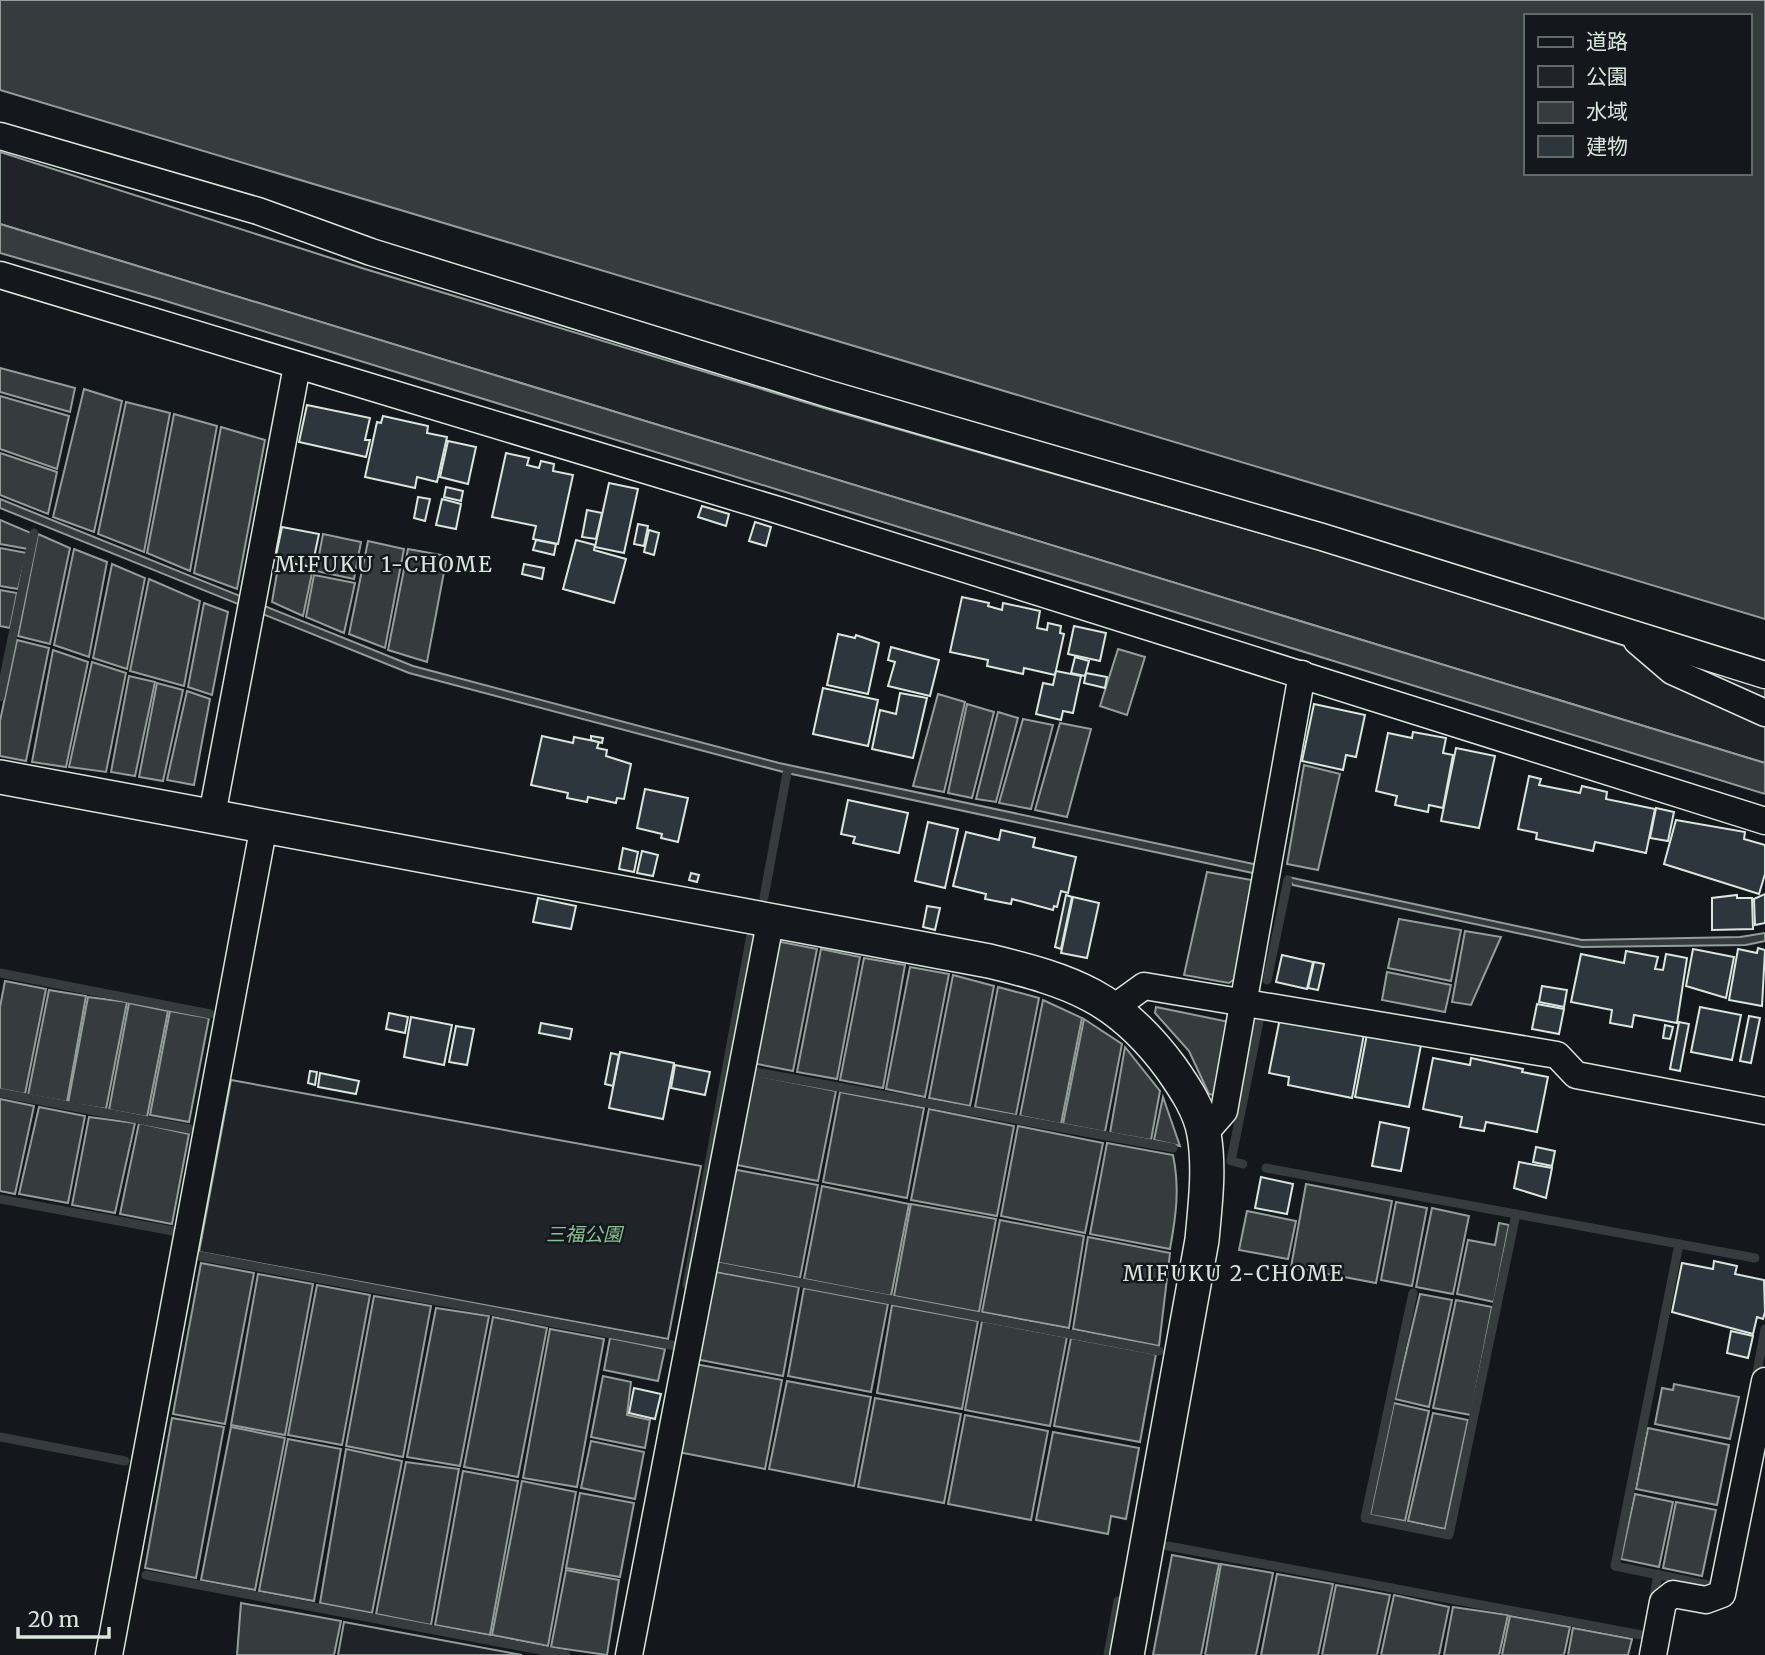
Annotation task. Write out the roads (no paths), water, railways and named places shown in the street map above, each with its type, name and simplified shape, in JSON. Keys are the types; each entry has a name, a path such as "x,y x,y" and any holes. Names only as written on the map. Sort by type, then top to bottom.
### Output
{"street":[{"path":"0,136 258,211 371,252 842,398 1322,537 1765,675"},
{"path":"0,275 768,507 1765,821"},
{"path":"212,815 296,366"},
{"path":"1626,632 1672,671 1765,713"},
{"path":"1205,1134 1224,1111 1302,674"},
{"path":"0,777 771,918 1042,974 1115,1007 1147,1036 1186,1089 1205,1134 1207,1186 1202,1240 1127,1655"},
{"path":"109,1655 264,825"},
{"path":"629,1655 771,918"},
{"path":"1115,1007 1144,986 1557,1055 1576,1075 1765,1111"},
{"path":"1653,1655 1663,1602 1673,1594 1706,1600 1722,1594 1765,1381"}],"water":[{"path":"0,0 1765,0 1765,619 0,90"},
{"path":"0,224 1765,763 1765,794 156,298 0,253"},
{"path":"0,368 75,388 70,412 0,392"},
{"path":"84,389 122,401 94,532 53,517"},
{"path":"0,396 69,416 57,469 0,449"},
{"path":"126,402 170,413 144,552 98,534"},
{"path":"174,414 217,426 190,571 147,553"},
{"path":"221,427 265,440 237,589 194,573"},
{"path":"0,453 57,472 48,514 0,495"},
{"path":"0,499 413,666 779,763 1263,866 1262,875 787,773 409,673 0,508"},
{"path":"0,520 31,533 28,549 0,544"},
{"path":"38,534 70,548 50,644 18,636"},
{"path":"323,534 361,542 354,579 316,571"},
{"path":"368,541 404,549 385,648 349,634"},
{"path":"0,548 27,553 18,589 0,586"},
{"path":"74,549 107,562 89,657 54,645"},
{"path":"408,549 447,556 427,662 388,650"},
{"path":"112,564 145,578 127,669 93,658"},
{"path":"278,567 312,573 303,616 272,602"},
{"path":"314,575 355,583 344,633 306,617"},
{"path":"149,579 200,601 184,686 130,671"},
{"path":"0,590 17,593 10,628 0,626"},
{"path":"204,603 228,612 212,695 188,687"},
{"path":"17,640 49,648 26,761 0,756 0,721"},
{"path":"1118,649 1145,657 1127,715 1100,706"},
{"path":"53,650 88,662 66,767 32,762"},
{"path":"92,662 126,673 106,772 69,767"},
{"path":"129,676 155,682 135,776 111,772"},
{"path":"157,683 183,690 163,781 139,777"},
{"path":"187,691 210,699 194,785 167,780"},
{"path":"938,694 965,702 944,792 913,786"},
{"path":"967,704 994,712 972,798 948,793"},
{"path":"998,712 1018,718 996,802 976,799"},
{"path":"1023,719 1053,725 1031,809 999,803"},
{"path":"1060,723 1091,729 1067,817 1035,810"},
{"path":"1304,765 1340,774 1318,870 1287,864"},
{"path":"1207,872 1257,881 1238,977 1229,983 1184,975"},
{"path":"1288,877 1582,940 1740,937 1765,933 1765,941 1746,945 1582,947 1293,885"},
{"path":"1399,919 1461,930 1451,981 1388,968"},
{"path":"1465,931 1501,937 1471,1005 1452,1002"},
{"path":"776,941 817,949 793,1071 752,1063"},
{"path":"821,949 860,957 837,1079 797,1072"},
{"path":"864,958 905,965 883,1088 840,1080"},
{"path":"910,967 949,974 925,1097 886,1089"},
{"path":"1387,972 1451,985 1445,1012 1382,1000"},
{"path":"953,975 994,986 970,1106 929,1098"},
{"path":"5,981 46,989 25,1094 0,1089 0,1007"},
{"path":"998,987 1039,998 1016,1115 975,1107"},
{"path":"49,990 86,996 67,1102 28,1095"},
{"path":"88,997 127,1002 106,1109 68,1103"},
{"path":"1043,1000 1082,1018 1061,1124 1020,1116"},
{"path":"129,1003 168,1011 147,1117 109,1110"},
{"path":"1156,1007 1229,1022 1215,1095 1209,1094 1189,1051 1155,1013"},
{"path":"170,1011 209,1018 189,1122 150,1115"},
{"path":"1084,1019 1122,1044 1105,1132 1063,1124"},
{"path":"1125,1047 1160,1091 1151,1140 1110,1133"},
{"path":"750,1074 836,1091 818,1181 732,1164"},
{"path":"840,1092 924,1108 907,1198 823,1182"},
{"path":"1163,1097 1180,1146 1154,1140"},
{"path":"0,1099 34,1106 15,1194 0,1191"},
{"path":"39,1107 85,1116 68,1203 19,1194"},
{"path":"929,1109 1014,1126 997,1216 911,1200"},
{"path":"89,1117 135,1123 115,1213 72,1205"},
{"path":"139,1123 189,1134 172,1224 120,1214"},
{"path":"1018,1126 1103,1143 1085,1233 1001,1216"},
{"path":"1107,1143 1173,1155 1176,1202 1170,1249 1090,1234"},
{"path":"732,1169 818,1185 800,1278 714,1262"},
{"path":"1306,1184 1392,1201 1376,1283 1291,1267"},
{"path":"822,1186 909,1204 891,1296 804,1279"},
{"path":"1396,1202 1427,1208 1412,1286 1381,1280"},
{"path":"911,1204 996,1219 979,1312 894,1296"},
{"path":"1432,1208 1469,1216 1453,1294 1416,1287"},
{"path":"1247,1211 1296,1221 1288,1259 1239,1250"},
{"path":"1000,1220 1084,1236 1069,1328 982,1312"},
{"path":"1499,1223 1509,1225 1494,1302 1457,1294 1468,1240 1495,1245"},
{"path":"1088,1237 1170,1253 1159,1346 1073,1329"},
{"path":"201,1263 254,1273 225,1424 173,1414"},
{"path":"711,1271 799,1287 783,1376 695,1359"},
{"path":"258,1274 313,1284 285,1435 231,1425"},
{"path":"317,1285 370,1295 342,1445 288,1435"},
{"path":"804,1288 888,1304 871,1392 788,1376"},
{"path":"1420,1294 1452,1300 1429,1407 1395,1399"},
{"path":"374,1296 431,1306 403,1457 346,1446"},
{"path":"1456,1300 1492,1307 1471,1415 1433,1408"},
{"path":"892,1305 978,1321 962,1409 877,1393"},
{"path":"436,1308 489,1316 460,1466 407,1457"},
{"path":"493,1317 547,1328 518,1477 464,1467"},
{"path":"982,1321 1067,1337 1050,1426 965,1410"},
{"path":"550,1329 604,1339 577,1487 523,1478"},
{"path":"610,1338 665,1349 658,1381 604,1370"},
{"path":"1071,1338 1156,1354 1140,1442 1054,1426"},
{"path":"695,1364 782,1380 765,1469 678,1452"},
{"path":"603,1376 631,1382 627,1415 650,1420 645,1448 591,1437"},
{"path":"787,1381 871,1397 854,1486 769,1469"},
{"path":"1674,1384 1739,1397 1730,1439 1655,1424 1662,1388 1673,1390"},
{"path":"875,1398 961,1414 944,1503 858,1487"},
{"path":"1394,1403 1429,1411 1405,1521 1370,1515"},
{"path":"1433,1413 1468,1420 1445,1529 1408,1521"},
{"path":"965,1415 1048,1431 1031,1520 948,1504"},
{"path":"172,1418 224,1427 196,1578 145,1568"},
{"path":"231,1427 285,1438 255,1590 201,1580"},
{"path":"1648,1428 1729,1445 1717,1505 1636,1489"},
{"path":"1053,1432 1139,1448 1126,1519 1111,1516 1108,1534 1036,1520"},
{"path":"288,1439 341,1449 314,1601 259,1591"},
{"path":"591,1441 644,1452 635,1499 581,1488"},
{"path":"346,1449 402,1461 372,1613 320,1603"},
{"path":"406,1462 459,1469 431,1625 376,1614"},
{"path":"463,1471 518,1481 490,1635 435,1625"},
{"path":"522,1481 576,1492 548,1646 492,1635"},
{"path":"580,1493 634,1503 620,1577 566,1568"},
{"path":"1635,1494 1673,1502 1659,1567 1621,1559"},
{"path":"1676,1502 1716,1510 1702,1576 1663,1568"},
{"path":"1172,1555 1219,1564 1201,1655 1153,1655"},
{"path":"1221,1564 1273,1573 1256,1655 1205,1655"},
{"path":"566,1570 619,1580 607,1655 551,1647"},
{"path":"1277,1574 1333,1584 1318,1655 1261,1655"},
{"path":"1336,1585 1390,1595 1377,1655 1322,1655"},
{"path":"1394,1595 1449,1607 1439,1655 1381,1655"},
{"path":"241,1603 341,1621 334,1655 237,1655"},
{"path":"1453,1607 1508,1615 1499,1655 1444,1655"},
{"path":"1510,1616 1570,1627 1564,1655 1502,1655"},
{"path":"1573,1628 1632,1639 1628,1655 1568,1655"}],"waterway":[{"path":"0,697 34,533"},
{"path":"764,897 787,773"},
{"path":"1267,980 1288,880"},
{"path":"687,1285 751,935"},
{"path":"0,973 210,1014"},
{"path":"1243,1164 1231,1161 1260,1016"},
{"path":"750,1071 1173,1148"},
{"path":"0,1093 190,1129"},
{"path":"1266,1168 1755,1258"},
{"path":"0,1199 173,1231"},
{"path":"1413,1293 1365,1518 1449,1535 1516,1214"},
{"path":"1679,1244 1615,1566 1713,1586 1715,1579"},
{"path":"200,1256 676,1346"},
{"path":"713,1266 1159,1351"},
{"path":"1755,1383 1765,1329"},
{"path":"0,1437 125,1461"},
{"path":"1168,1546 1647,1636"},
{"path":"1653,1602 1658,1574"},
{"path":"146,1575 566,1655"},
{"path":"1108,1655 1118,1601"}],"district":[{"name":"MIFUKU 1-CHOME","path":"384,564"},
{"name":"MIFUKU 2-CHOME","path":"1234,1273"}],"park label":[{"name":"三福公園","path":"584,1234"}]}
